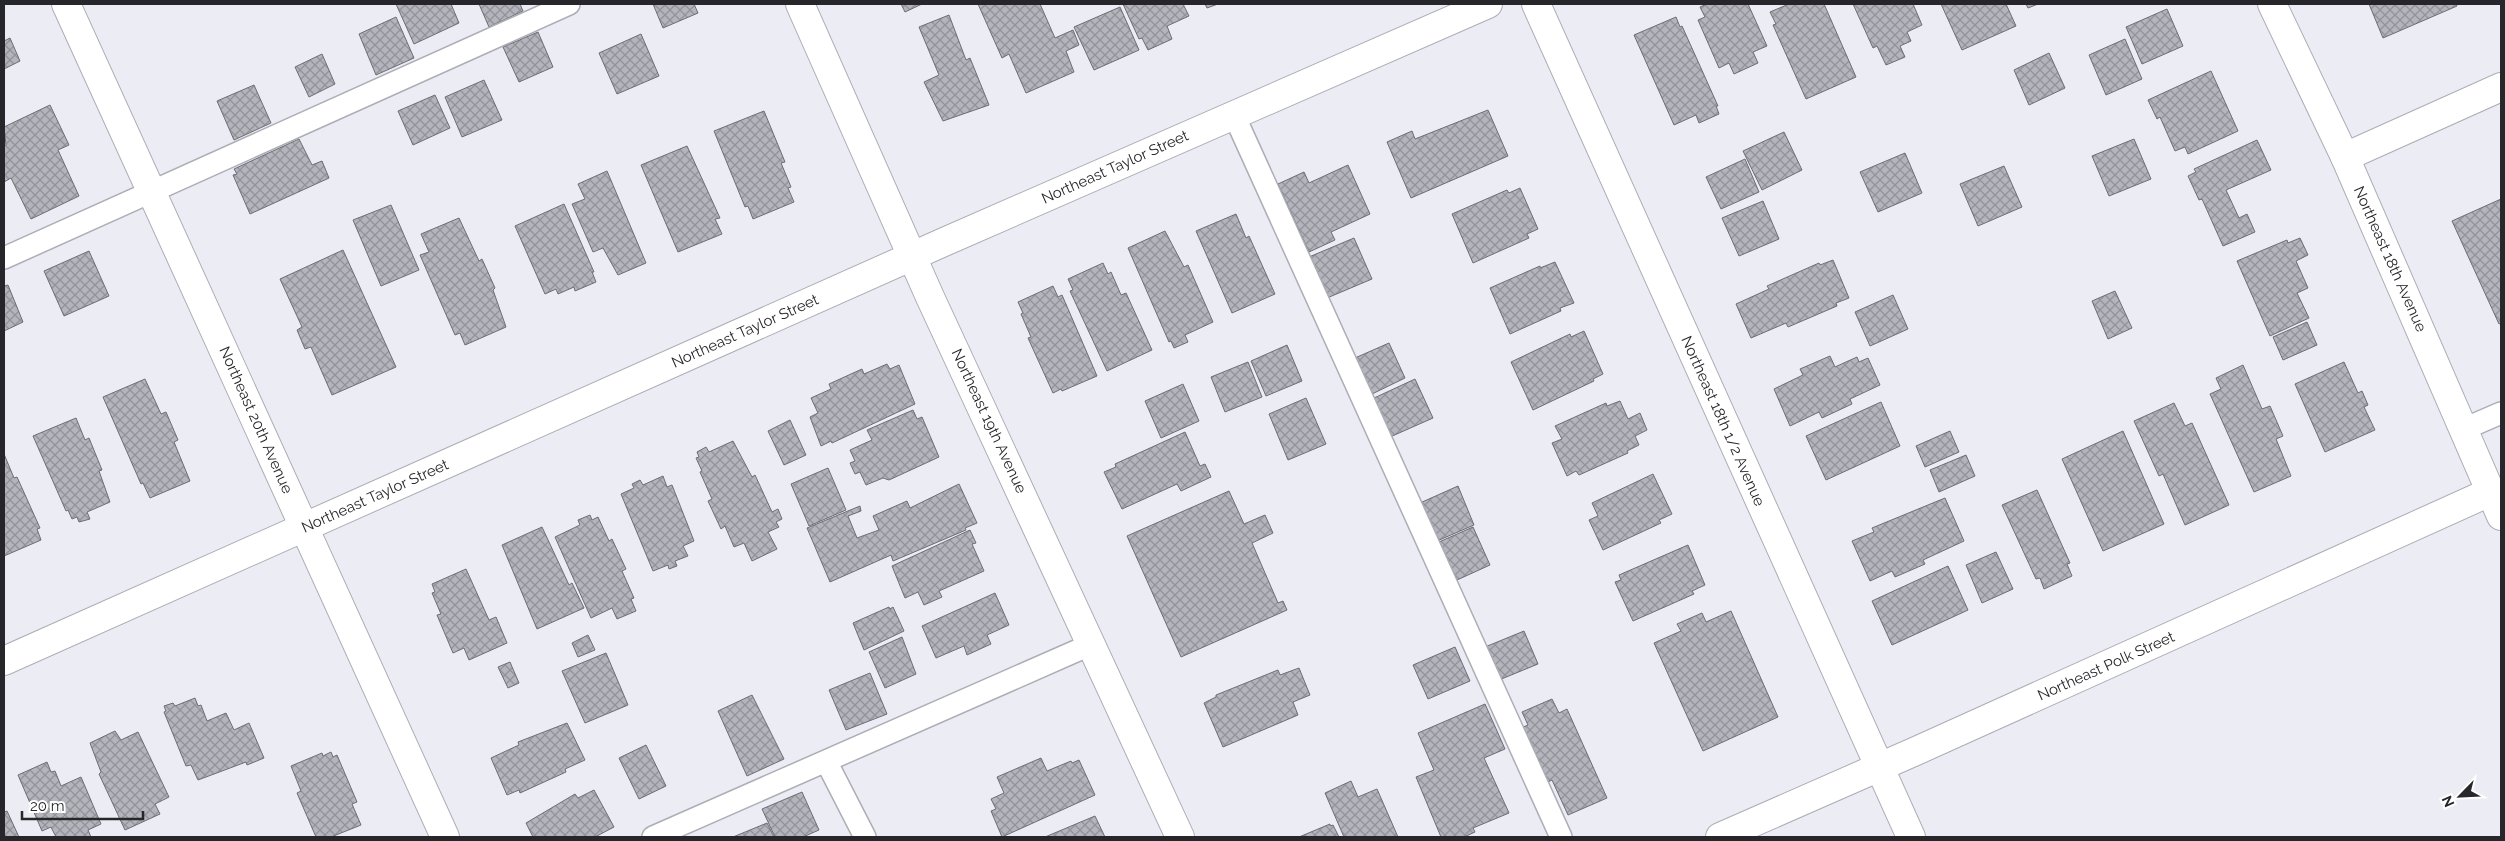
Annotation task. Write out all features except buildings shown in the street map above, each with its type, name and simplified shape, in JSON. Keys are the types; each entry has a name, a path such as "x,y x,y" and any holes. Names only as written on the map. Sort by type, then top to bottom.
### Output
{"street":[{"name":"Northeast 20th Avenue","path":"66,4 154,192 445,837"},
{"name":"Northeast 19th Avenue","path":"800,4 912,256 1180,837"},
{"name":"Northeast Taylor Street","path":"4,661 912,256 1488,4"},
{"name":"Northeast 18th 1/2 Avenue","path":"1536,4 1911,837"},
{"name":"Northeast 18th Avenue","path":"2272,4 2345,157 2501,516"},
{"path":"2345,157 2501,87"},
{"name":"Northeast Polk Street","path":"1720,837 1879,768 2490,492"}],"lane":[{"path":"4,258 569,4"},
{"path":"1234,115 1561,837"},
{"path":"2464,430 2501,413"},
{"path":"653,837 1092,644"},
{"path":"826,761 865,837"}]}
